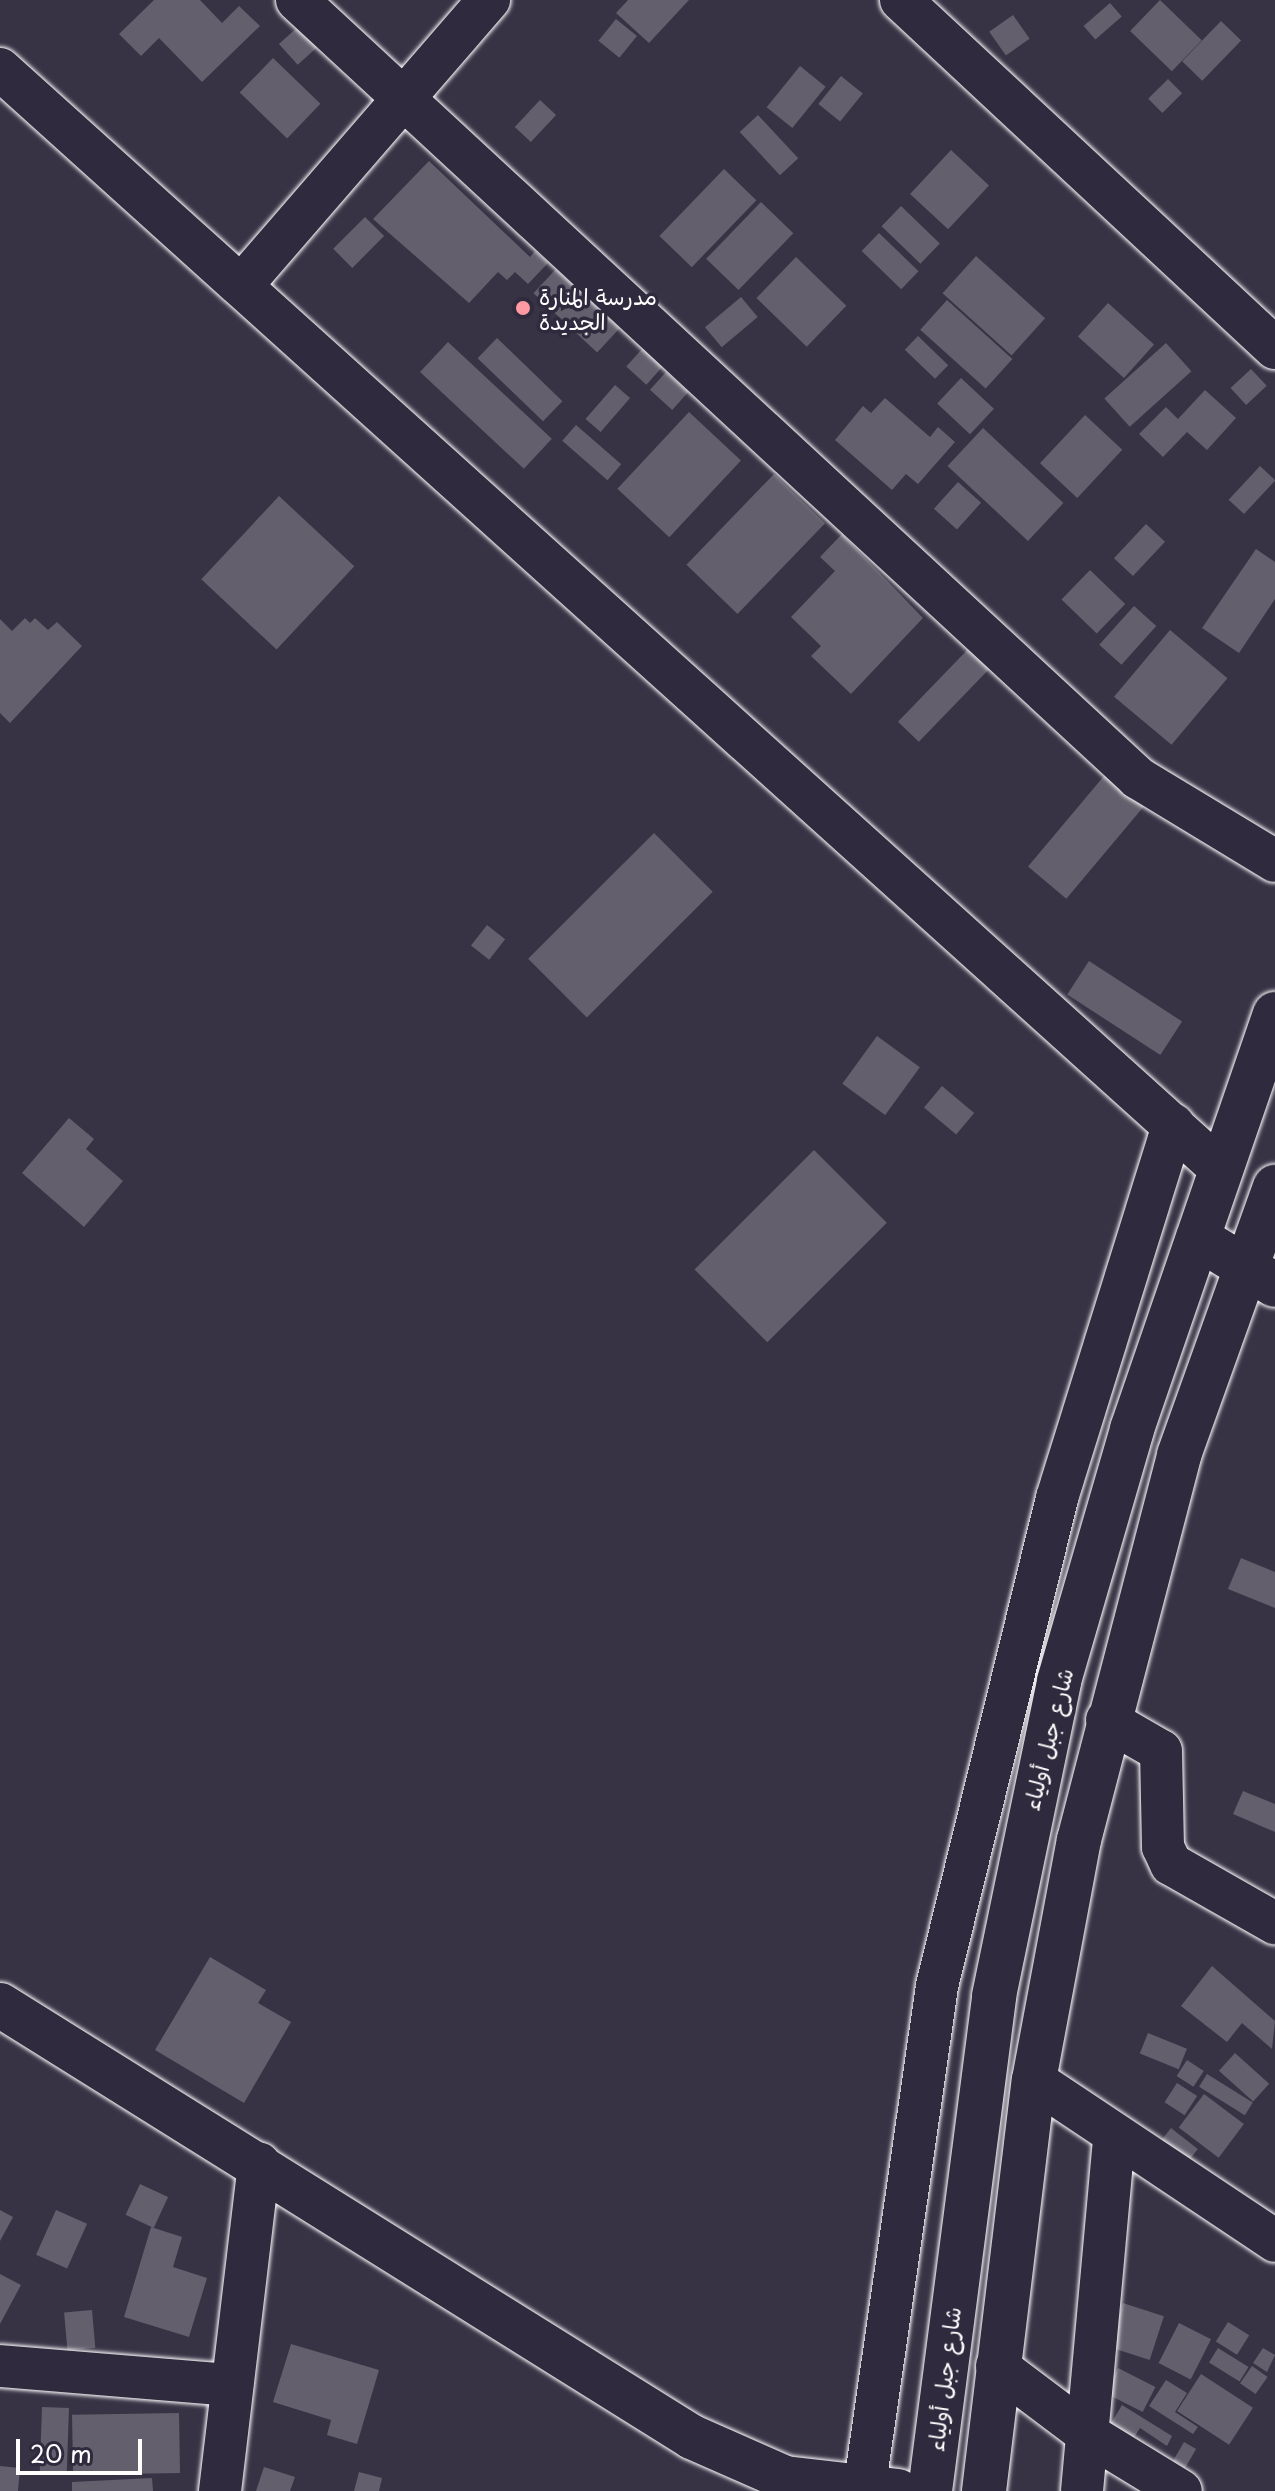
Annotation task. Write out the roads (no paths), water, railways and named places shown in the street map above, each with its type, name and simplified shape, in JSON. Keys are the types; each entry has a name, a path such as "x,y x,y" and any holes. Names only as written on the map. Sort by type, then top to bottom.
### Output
{"main road":[{"name":"شارع جبل أولياء","path":"930,2491 963,2207 1026,1826 1132,1429 1275,1014"},
{"path":"984,2491 1034,2080 1107,1720 1179,1455 1261,1275 1275,1187"},
{"path":"1198,1238 1261,1275"},
{"path":"0,2005 259,2163 692,2437 785,2478 876,2490"}],"street":[{"path":"297,0 1138,778 1275,861"},
{"path":"241,286 406,100 489,0"},
{"path":"901,0 1275,348"},
{"path":"0,69 1221,1169"},
{"path":"876,2490 937,1986 1057,1498 1173,1125"},
{"path":"1107,1720 1161,1751 1163,1847 1171,1864 1275,1923"},
{"path":"1034,2080 1114,2138 1275,2241"},
{"path":"1082,2491 1114,2138"},
{"path":"220,2491 259,2163"},
{"path":"0,2366 232,2385"},
{"path":"997,2366 1086,2433 1181,2491"}],"place":[{"name":"مدرسة المنارة الجديدة","path":"523,308"}]}
